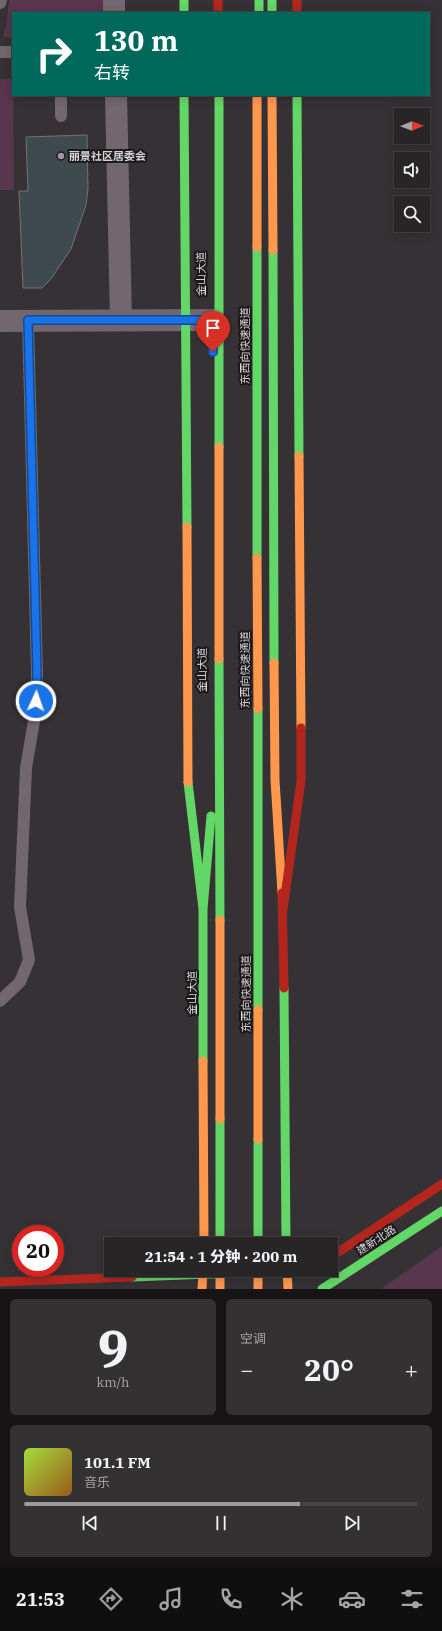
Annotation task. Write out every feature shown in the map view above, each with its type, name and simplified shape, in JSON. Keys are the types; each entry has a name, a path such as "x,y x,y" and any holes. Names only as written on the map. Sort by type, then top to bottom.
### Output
{"main road":[{"path":"184,0 184,12"},
{"path":"213,0 213,12"},
{"path":"218,0 218,12"},
{"path":"258,12 259,0"},
{"path":"272,0 272,12"},
{"path":"297,0 297,12"},
{"path":"184,96 188,782 203,910"},
{"name":"金山大道","path":"204,1237 203,910 214,780 213,96"},
{"path":"219,96 220,1237"},
{"name":"东西向快速通道","path":"257,96 258,1237"},
{"path":"272,96 274,780 283,910 286,1237"},
{"path":"283,910 301,781 297,96"},
{"name":"建新北路","path":"338,1252 442,1184"},
{"name":"建新北路","path":"322,1289 442,1211"},
{"path":"0,1282 104,1277"},
{"path":"202,1289 203,1277"},
{"path":"220,1277 220,1289"},
{"path":"258,1277 258,1289"},
{"path":"288,1289 289,1277"}],"street":[{"path":"114,0 114,12"},
{"path":"116,96 121,320"},
{"path":"0,320 213,320"}],"lane":[{"path":"0,52 12,52"},
{"path":"61,96 61,116"},
{"path":"0,1001 20,982 29,960 20,907 26,768 35,715 37,673 28,320"}],"shaded area":[{"path":"9,0 102,0 106,2 106,12 12,12 12,37 3,37 7,21"},
{"path":"0,79 12,79 14,190 0,190"},
{"path":"442,1246 442,1289 381,1289"}],"building":[{"path":"87,135 88,189 86,205 71,249 51,279 42,288 23,288 19,191 28,191 26,137"}],"traffic: fast":[{"path":"184,0 184,12"},
{"path":"259,0 259,12"},
{"path":"272,0 272,12"},
{"path":"184,96 187,527"},
{"path":"219,96 219,447"},
{"path":"297,96 299,456"},
{"path":"257,247 257,558"},
{"path":"273,250 274,663"},
{"path":"219,659 220,920"},
{"path":"258,709 258,1010"},
{"path":"188,782 203,909"},
{"path":"203,1061 203,909 211,816"},
{"path":"284,988 286,1237"},
{"path":"220,1119 220,1237"},
{"path":"258,1139 258,1237"},
{"path":"322,1289 442,1211"}],"traffic: slow":[{"path":"257,96 257,247"},
{"path":"272,96 273,250"},
{"path":"219,447 219,659"},
{"path":"299,456 301,728"},
{"path":"187,527 188,782"},
{"path":"257,558 258,709"},
{"path":"274,663 275,780 282,893"},
{"path":"220,920 220,1119"},
{"path":"258,1010 258,1139"},
{"path":"203,1061 204,1237"},
{"path":"202,1289 203,1277"},
{"path":"220,1277 220,1289"},
{"path":"258,1277 258,1289"},
{"path":"287,1277 288,1289"}],"traffic: jam":[{"path":"218,0 218,12"},
{"path":"297,0 297,12"},
{"path":"283,910 301,781 301,728"},
{"path":"282,893 284,988"},
{"path":"338,1252 442,1184"},
{"path":"0,1282 132,1277"}],"place":[{"name":"丽景社区居委会","path":"61,156"}],"route":[{"path":"36,701 37,673 28,320 213,320 213,352"}]}
